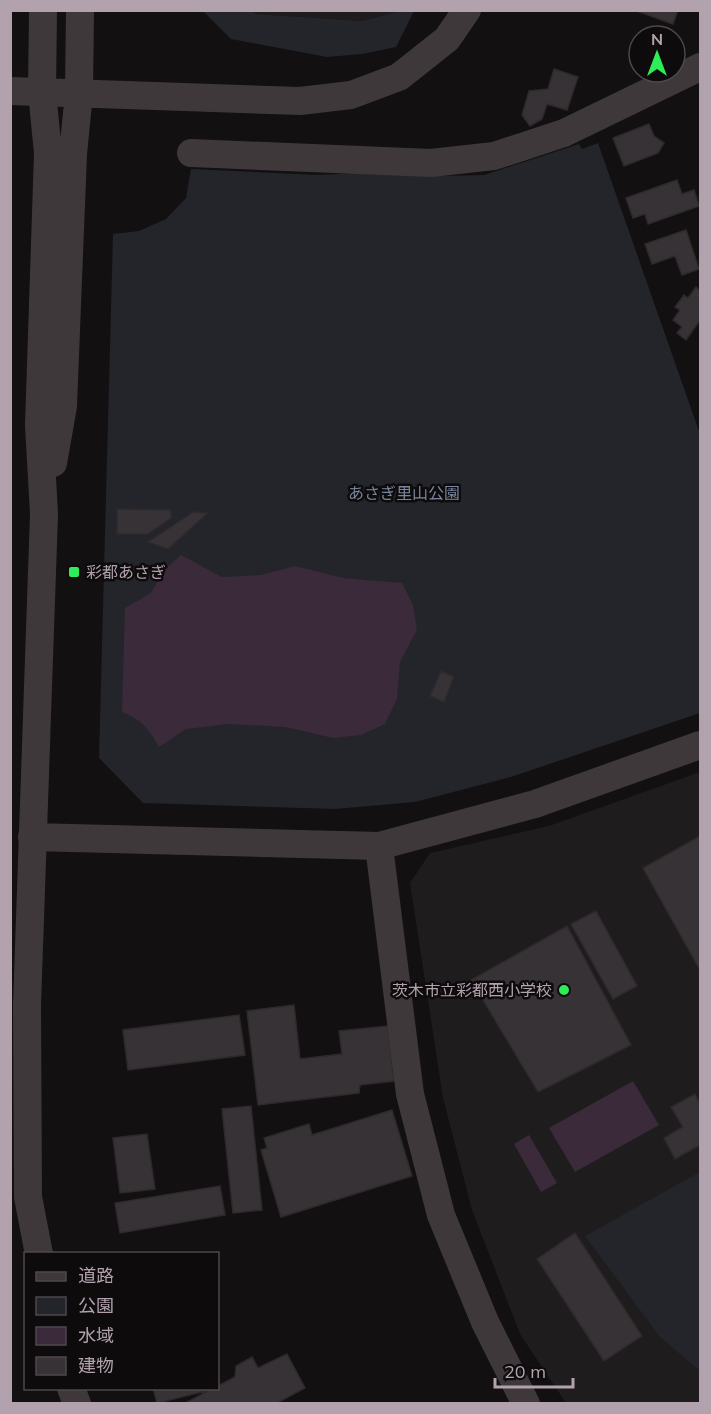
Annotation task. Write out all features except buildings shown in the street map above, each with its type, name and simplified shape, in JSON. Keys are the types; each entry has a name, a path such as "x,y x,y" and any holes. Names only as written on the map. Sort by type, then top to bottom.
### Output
{"street":[{"path":"39,1252 28,1197 19,1005 32,837 44,514 39,425 48,153 42,92 44,10"},
{"path":"44,514 63,406 73,154 79,93 80,10"},
{"path":"10,91 300,101 351,95 399,77 447,39 467,10"},
{"path":"190,153 431,163 494,156 564,133 700,67"},
{"path":"32,837 379,846 535,804 700,745"},
{"path":"379,846 410,1094 441,1215 485,1322 525,1404"},
{"path":"71,1390 77,1404"}],"shaded area":[{"path":"253,11 400,11 362,21 256,14"},
{"name":"茨木市立彩都西小学校","path":"700,772 700,1403 566,1403 520,1334 472,1210 443,1098 410,883 430,853 549,826"}],"green space":[{"path":"203,11 253,11 256,14 362,21 400,11 414,11 396,47 362,54 327,57 231,39"},
{"name":"あさぎ里山公園","path":"598,143 700,434 700,713 511,777 415,802 335,809 143,803 99,758 113,234 139,231 166,219 186,198 191,169 317,175 360,173 484,175 579,144 582,149"},
{"path":"700,1172 700,1371 660,1337 585,1236"}],"water":[{"path":"181,555 222,577 261,575 295,566 343,578 402,583 413,605 417,630 400,662 397,699 385,724 361,735 333,738 285,727 228,724 186,729 159,747 144,726 135,718 122,712 125,608 151,593 164,570"},
{"path":"633,1081 659,1125 575,1172 549,1128"},
{"path":"529,1135 557,1183 541,1192 514,1144"}],"place":[{"name":"彩都あさぎ","path":"74,572"},
{"name":"茨木市立彩都西小学校","path":"564,990"}]}
